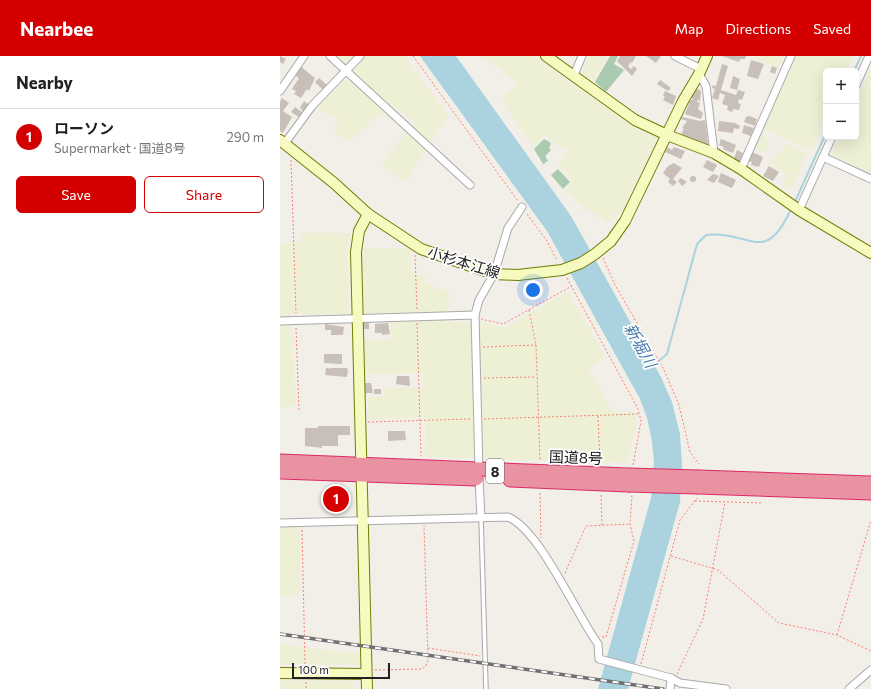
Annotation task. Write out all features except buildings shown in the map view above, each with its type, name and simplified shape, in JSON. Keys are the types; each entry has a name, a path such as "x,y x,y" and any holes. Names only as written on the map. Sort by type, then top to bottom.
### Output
{"highway":[{"name":"国道8号","path":"280,461 361,470"},
{"name":"国道8号","path":"280,472 361,470 631,479 871,493"},
{"name":"国道8号","path":"698,482 871,483"}],"street":[{"path":"280,91 304,56"},
{"path":"330,56 345,72 470,184"},
{"path":"286,143 312,106 360,56"},
{"path":"546,56 635,120 667,135 714,153 741,169 799,210 871,253"},
{"path":"574,75 582,56"},
{"path":"675,56 700,71 706,86 714,153"},
{"name":"小杉本江線","path":"286,143 368,214 421,248 494,274 518,275 564,269 598,252 611,241 625,221 683,100 707,56"},
{"path":"741,169 791,56"},
{"path":"859,79 870,56"},
{"path":"799,210 831,140"},
{"path":"823,157 871,179"},
{"path":"480,517 475,316 479,300 494,274 508,228 522,207"},
{"path":"367,689 356,318 356,252 359,231 368,214"},
{"path":"280,321 475,316"},
{"path":"280,523 508,517 516,520 539,546 598,644 600,655 599,659 672,679 680,683 726,689"},
{"path":"849,689 871,670"},
{"path":"280,673 306,675 366,672"},
{"path":"670,689 672,679"}],"lane":[{"path":"480,517 486,689"}],"path":[{"path":"413,56 547,241 564,269 640,414 641,421 631,479 630,524 634,540 606,637 594,638"},
{"path":"286,143 296,321 299,411"},
{"path":"415,245 421,456"},
{"path":"598,252 615,285 663,368 679,405 698,482 695,501 680,520 638,670"},
{"path":"475,316 504,324 572,286"},
{"path":"529,310 536,345 540,462"},
{"path":"476,347 536,345"},
{"path":"477,378 537,377"},
{"path":"360,422 640,414"},
{"path":"598,416 600,463"},
{"path":"539,546 542,541 540,493"},
{"path":"601,495 602,525"},
{"path":"695,501 763,503"},
{"path":"672,679 703,619 725,502"},
{"path":"366,672 422,669 426,666 428,660 424,519"},
{"path":"837,635 871,520"},
{"path":"302,522 306,675"},
{"path":"561,583 586,526 630,524"},
{"path":"671,556 718,570 779,623 837,635 871,650"},
{"path":"427,648 485,656"}],"green space":[{"path":"338,56 404,56 448,115 405,182 381,163 415,124 392,104 349,141 332,130 340,120 317,107 355,70"},
{"path":"480,56 533,56 604,106 657,138 624,209 607,224 590,209 586,211 565,190 573,181 558,166 568,151 545,135 533,147 501,100 517,84 496,66"},
{"path":"589,56 607,56 593,81 581,74"},
{"path":"610,56 618,56 614,64 624,70 606,92 595,82"},
{"path":"758,56 783,56 778,68 757,60"},
{"path":"796,56 853,56 847,68 823,68 823,121 810,150 761,128"},
{"path":"871,68 871,173 831,155 838,140 859,140 859,94"},
{"path":"759,134 767,137 766,139 770,141 765,152 752,148"},
{"path":"544,139 551,143 549,148 551,150 545,156 548,161 543,164 534,149"},
{"path":"787,144 807,153 791,191 781,186 788,175 768,163"},
{"path":"558,169 570,182 563,189 551,175"},
{"path":"301,233 351,233 347,252 350,314 291,314 296,406 280,407 280,243 302,241"},
{"path":"364,248 410,248 412,274 425,276 425,283 450,292 446,322 483,322 505,328 568,291 604,356 588,370 613,412 634,412 637,419 627,463 425,457 426,417 367,420 368,397 386,397 386,388 423,388 423,373 364,374 361,340 390,339 391,314 363,315 360,274 361,251"},
{"path":"300,525 300,595 280,596 280,526"},
{"path":"280,644 359,654 360,665 280,664"},
{"path":"280,681 351,681 357,689 280,689"}],"water":[{"name":"新堀川","path":"420,56 456,56 571,216 661,377 672,402 680,434 682,465 680,502 628,689 598,689 651,498 654,462 652,441 647,418 640,399 547,231"}],"waterway":[{"path":"855,68 861,56"},
{"path":"794,204 823,140"},
{"name":"新堀川","path":"653,366 667,354 697,244 706,235 721,235 755,242 764,241 773,237 782,227 791,209"}],"railway":[{"path":"280,634 663,689"}],"place":[{"name":"ローソン","path":"336,499"}]}
